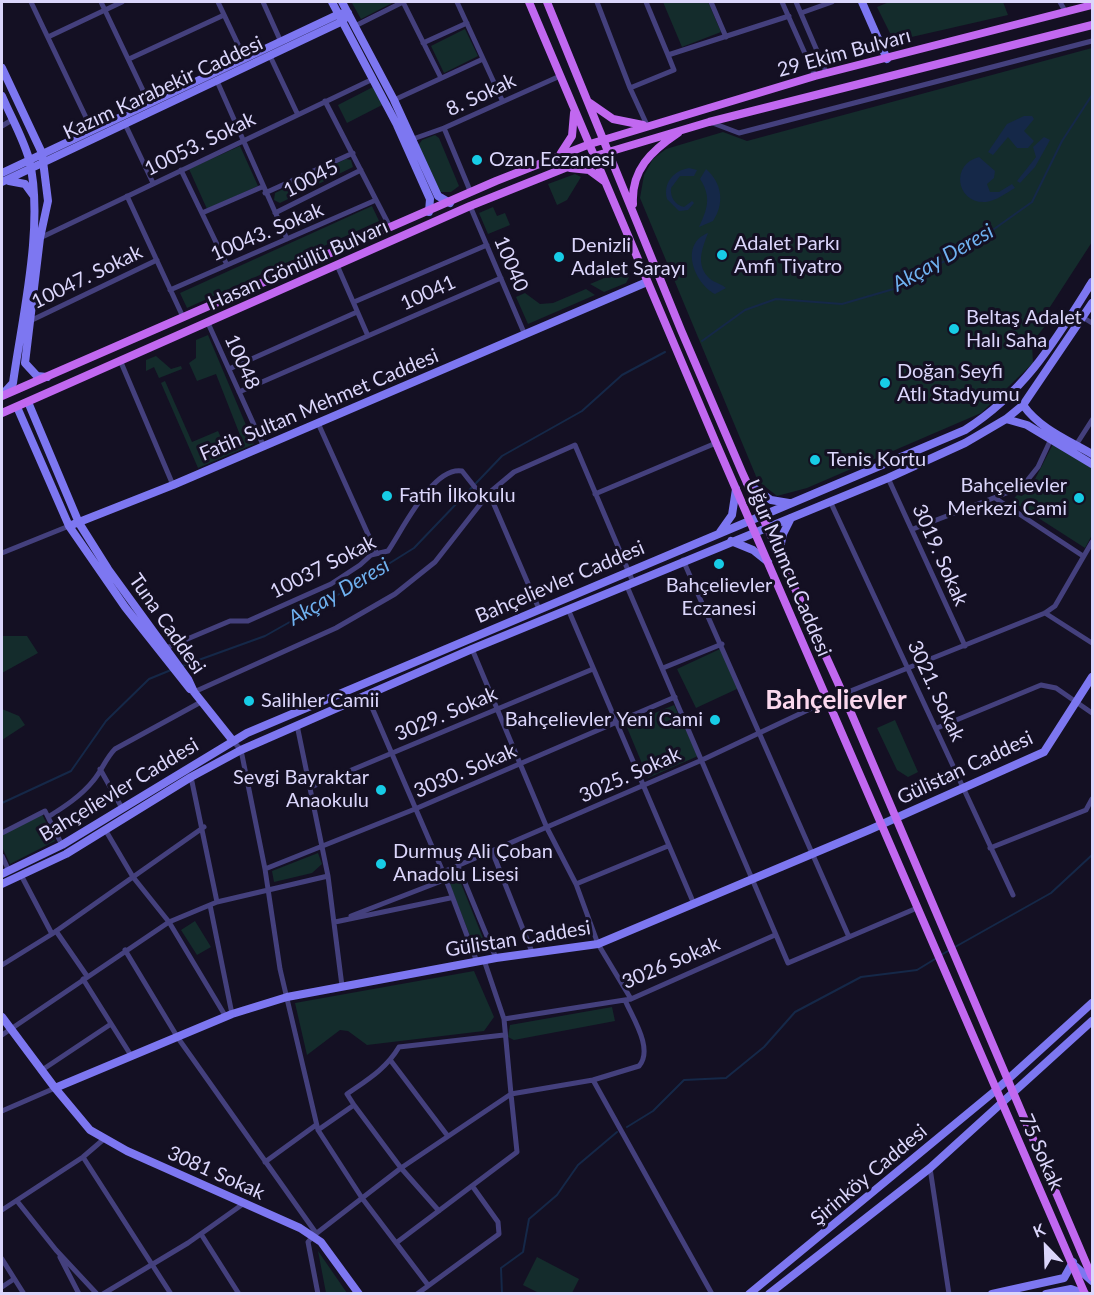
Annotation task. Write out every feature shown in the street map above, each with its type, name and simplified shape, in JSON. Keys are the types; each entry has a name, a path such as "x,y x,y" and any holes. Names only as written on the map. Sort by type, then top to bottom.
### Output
{"main road":[{"name":"Uğur Mumcu Caddesi","path":"529,2 995,1091"},
{"name":"Uğur Mumcu Caddesi","path":"547,2 746,482 843,694 1008,1080"},
{"name":"29 Ekim Bulvarı","path":"604,139 815,76 1092,4"},
{"name":"29 Ekim Bulvarı","path":"610,151 686,128 1092,25"},
{"path":"587,100 613,119 647,125"},
{"path":"559,156 572,136 574,107"},
{"path":"635,216 632,190 639,168 656,148 686,128"},
{"name":"Hasan Gönüllü Bulvarı","path":"2,395 471,193 604,139"},
{"name":"Hasan Gönüllü Bulvarı","path":"2,413 470,206 610,151"},
{"path":"563,169 589,170 606,183"},
{"name":"75 Sokak","path":"1008,1080 1092,1277"},
{"name":"75 Sokak","path":"995,1091 1085,1293"}],"street":[{"path":"32,2 92,130"},
{"path":"101,2 149,103"},
{"path":"48,37 122,2"},
{"path":"218,2 245,59"},
{"path":"263,2 281,42"},
{"path":"332,2 373,79 430,199 429,212"},
{"path":"344,2 394,100 438,196 450,202"},
{"path":"355,26 403,2 441,78"},
{"path":"457,2 502,100"},
{"path":"597,2 630,88 647,125"},
{"path":"630,88 674,70 646,2"},
{"path":"711,2 726,37"},
{"path":"782,2 815,76"},
{"path":"796,2 827,74"},
{"path":"801,13 832,2"},
{"path":"862,2 887,59"},
{"path":"1060,2 1065,11"},
{"path":"339,18 348,13"},
{"path":"129,59 224,15"},
{"path":"668,56 789,16"},
{"name":"Kazım Karabekir Caddesi","path":"2,173 281,42 339,18"},
{"name":"Kazım Karabekir Caddesi","path":"2,182 270,56 339,18"},
{"path":"423,43 467,23"},
{"path":"709,122 739,133 1092,41"},
{"path":"270,56 297,113"},
{"path":"394,100 483,59"},
{"path":"2,68 42,153 44,163 48,201 40,238 25,363 37,376 48,376"},
{"name":"8. Sokak","path":"412,139 444,128 502,100 560,76"},
{"name":"10053. Sokak","path":"40,238 297,113 373,79"},
{"path":"216,81 287,239"},
{"path":"2,96 29,160 33,195 33,226 13,383 2,395"},
{"path":"325,101 391,229"},
{"path":"2,126 12,120"},
{"path":"125,124 153,183"},
{"path":"444,128 471,193"},
{"path":"202,213 353,153"},
{"path":"181,170 227,265"},
{"name":"10045","path":"275,213 361,170"},
{"path":"2,182 21,182 33,195"},
{"path":"127,196 183,317"},
{"name":"10043. Sokak","path":"170,290 375,200"},
{"name":"10040","path":"470,206 525,335"},
{"path":"354,302 487,245"},
{"name":"10047. Sokak","path":"30,321 157,260"},
{"path":"337,265 368,336"},
{"name":"10041","path":"239,392 501,278"},
{"name":"Fatih Sultan Mehmet Caddesi","path":"2,553 264,447 647,282"},
{"name":"Bahçelievler Caddesi","path":"5,873 62,845 247,733 940,443 984,418 1013,394 1047,354 1092,282"},
{"name":"Bahçelievler Caddesi","path":"2,884 106,831 191,777 241,750 683,560 888,478 965,442 1006,419 1023,405 1092,303"},
{"path":"229,369 357,312"},
{"path":"1084,318 1092,323"},
{"name":"10048","path":"208,323 264,447"},
{"path":"120,360 173,485"},
{"name":"Tuna Caddesi","path":"28,402 79,523 185,681 233,741"},
{"path":"1023,405 1032,417 1092,454"},
{"name":"Tuna Caddesi","path":"17,407 69,526 165,651"},
{"path":"1006,419 1027,425 1092,464"},
{"path":"1076,445 1092,420"},
{"path":"318,423 376,552"},
{"path":"913,529 1023,488 1038,467 1051,439"},
{"path":"595,494 716,443"},
{"path":"194,692 336,628 395,594 435,562 489,494 514,472 574,445 629,572 630,583 663,668 750,879 788,963 917,908"},
{"name":"10037 Sokak","path":"165,651 230,621 248,621 318,590 376,552 388,551 434,482 449,471 462,471 486,500"},
{"name":"3019. Sokak","path":"888,478 965,646"},
{"path":"746,482 771,500 794,503"},
{"path":"718,535 732,515 736,487"},
{"path":"489,494 539,609"},
{"path":"995,498 1083,556"},
{"name":"3021. Sokak","path":"830,501 1013,895"},
{"path":"779,553 785,528 793,516"},
{"path":"731,541 753,550 770,564"},
{"path":"843,694 1045,613 1055,606 1092,542"},
{"path":"683,560 722,644 849,937"},
{"path":"568,609 694,904"},
{"path":"1045,613 1092,643"},
{"path":"663,668 722,644"},
{"path":"318,1293 308,1242 314,1234 447,1135 511,1094 593,1080 629,1071 645,1060 645,1048 628,999 598,944 576,884 547,828 472,650"},
{"name":"3029. Sokak","path":"310,787 593,669"},
{"name":"Gülistan Caddesi","path":"2,1111 229,1016 287,997 496,958 598,944 896,819 1044,752 1092,677"},
{"path":"937,728 1041,685 1056,688 1092,713"},
{"path":"367,696 442,872 450,898 504,1019 517,1152 396,1243"},
{"name":"3030. Sokak","path":"265,869 675,697"},
{"name":"3025. Sokak","path":"442,872 702,760 827,701"},
{"path":"48,817 69,803 94,780 115,749 201,702"},
{"path":"297,725 323,846 342,986"},
{"path":"233,741 241,750 265,869 280,969 317,1127 362,1198 428,1285"},
{"path":"100,769 122,808"},
{"path":"191,777 204,827 229,1016"},
{"path":"990,848 1086,810 1092,799"},
{"path":"2,833 45,811 62,845"},
{"path":"2,966 204,827"},
{"path":"106,831 133,877 169,922 229,1016"},
{"path":"576,884 668,846"},
{"path":"492,851 532,952"},
{"path":"2,855 5,873"},
{"path":"458,866 496,958"},
{"path":"21,875 132,1057"},
{"path":"2,1035 169,922 214,904 267,889 328,876"},
{"path":"335,922 444,880"},
{"path":"335,922 450,898"},
{"name":"3026 Sokak","path":"504,1019 628,999 776,934"},
{"path":"125,950 178,1038 314,1234"},
{"name":"Şirinköy Caddesi","path":"749,1293 995,1091 1092,1003"},
{"name":"3081 Sokak","path":"2,1017 76,1116 105,1139 243,1204 314,1234 359,1293"},
{"path":"42,1071 111,1024"},
{"name":"Şirinköy Caddesi","path":"769,1293 930,1168 1090,1027"},
{"path":"439,1211 401,1168 347,1094 391,1061 399,1047 504,1035"},
{"path":"391,1061 447,1135"},
{"path":"593,1080 712,1293"},
{"path":"265,1162 317,1127 354,1106"},
{"path":"2,1210 83,1157 105,1139"},
{"path":"83,1157 171,1293"},
{"path":"930,1168 949,1293"},
{"path":"417,1293 499,1234 498,1222 473,1187"},
{"path":"17,1201 56,1250 97,1293"},
{"path":"103,1293 201,1234 243,1204"},
{"path":"201,1234 239,1293"},
{"path":"56,1250 79,1293"},
{"path":"1083,1254 1092,1263"},
{"path":"2,1259 24,1293"},
{"path":"992,1293 1064,1278 1073,1262 1080,1273 1092,1281"},
{"path":"2,1287 14,1279"},
{"path":"115,1286 119,1293"},
{"path":"1046,1293 1071,1289 1085,1293"}],"green space":[{"path":"394,2 361,19 352,3"},
{"path":"663,2 708,2 721,32 682,47"},
{"path":"889,2 1003,2 1008,15 894,41 877,7"},
{"path":"465,29 478,56 444,73 431,46"},
{"path":"1092,48 1092,242 1048,310 1051,318 1032,343 1033,363 981,413 807,488 777,496 758,481 640,198 644,175 653,159 666,149 723,132 747,141"},
{"path":"373,87 382,105 347,123 338,105"},
{"path":"435,135 439,138 459,186 451,192 438,192 418,146 422,140"},
{"path":"240,146 258,186 207,209 189,169"},
{"path":"346,159 351,160 353,167 280,203 274,200 275,193"},
{"path":"575,174 581,177 567,200 557,205 548,184"},
{"path":"372,206 379,221 187,308 180,293"},
{"path":"493,207 497,216 505,213 510,225 488,234 479,213"},
{"path":"621,271 630,275 626,283 604,292 590,284"},
{"path":"586,289 595,295 528,324 516,297 525,293 540,304 553,303"},
{"path":"208,335 254,444 198,468 161,383 165,381 192,442 218,431 223,442 240,435 216,374 197,381 189,363 196,358 196,340"},
{"path":"156,356 171,369 181,366 182,369 159,378 154,367 146,371 146,360"},
{"path":"1053,444 1092,468 1092,535 1085,548 1012,501 1017,495 1022,496 1033,483"},
{"path":"2,636 27,636 38,653 2,673"},
{"path":"720,649 739,688 696,708 677,669"},
{"path":"674,705 698,756 648,778 626,725"},
{"path":"2,709 19,716 25,725 2,740"},
{"path":"895,720 918,772 908,777 897,770 877,728"},
{"path":"42,814 55,841 10,864 2,847 2,835"},
{"path":"318,853 322,864 312,873 274,882 272,871"},
{"path":"458,876 487,951 476,951 448,880"},
{"path":"195,921 211,947 197,955 181,930"},
{"path":"474,971 494,1017 484,1031 367,1045 348,1031 340,1030 307,1055 295,1003"},
{"path":"612,1007 615,1021 514,1040 508,1037 510,1025"},
{"path":"318,1251 347,1293 326,1293"},
{"path":"537,1257 579,1279 572,1293 539,1293 523,1285"}],"water":[{"path":"1024,116 1032,116 1034,119 1024,131 1034,141 1028,148 1017,148 1008,137 993,155 988,152 1007,124"},
{"path":"1044,137 1050,140 1035,167 1020,183 1017,181 1036,157 1033,147"},
{"path":"979,157 995,171 994,178 987,184 990,192 999,192 1012,184 1015,188 986,202 968,197 960,183 961,175 964,167 970,161"},
{"path":"689,168 697,170 694,176 680,176 671,188 672,197 678,204 684,207 692,201 694,203 688,210 679,211 667,199 666,188 674,175"},
{"path":"706,169 716,180 720,200 713,221 699,227 707,203 706,192 700,179"},
{"path":"708,233 701,263 705,274 710,279 726,288 715,294 701,281 693,264 694,246 699,238"}],"waterway":[{"name":"Akçay Deresi","path":"702,341 745,310 776,299 842,304 897,288 966,249 1032,202 1062,141 1092,95"},
{"name":"Akçay Deresi","path":"182,666 265,636 350,588 414,548 502,456 582,411 622,375 665,352"},
{"name":"Akçay Deresi","path":"2,803 71,771 106,721 149,679 171,670"},
{"path":"955,947 1051,893 1092,855"},
{"path":"941,955 948,951"},
{"path":"627,1127 653,1111 684,1080 726,1078 764,1047 795,1012 861,977 917,970 935,959"},
{"path":"502,1294 501,1268 523,1252 529,1219 557,1195 578,1165 617,1132"}],"place":[{"name":"Ozan Eczanesi","path":"477,160"},
{"name":"Adalet Parkı Amfi Tiyatro","path":"722,255"},
{"name":"Denizli Adalet Sarayı","path":"559,257"},
{"name":"Beltaş Adalet Halı Saha","path":"954,329"},
{"name":"Doğan Seyfi Atlı Stadyumu","path":"885,383"},
{"name":"Tenis Kortu","path":"815,460"},
{"name":"Fatih İlkokulu","path":"387,496"},
{"name":"Bahçelievler Merkezi Cami","path":"1079,498"},
{"name":"Bahçelievler Eczanesi","path":"719,564"},
{"name":"Salihler Camii","path":"249,701"},
{"name":"Bahçelievler Yeni Cami","path":"715,720"},
{"name":"Sevgi Bayraktar Anaokulu","path":"381,790"},
{"name":"Durmuş Ali Çoban Anadolu Lisesi","path":"381,864"}],"district":[{"name":"Bahçelievler","path":"836,701"}]}
